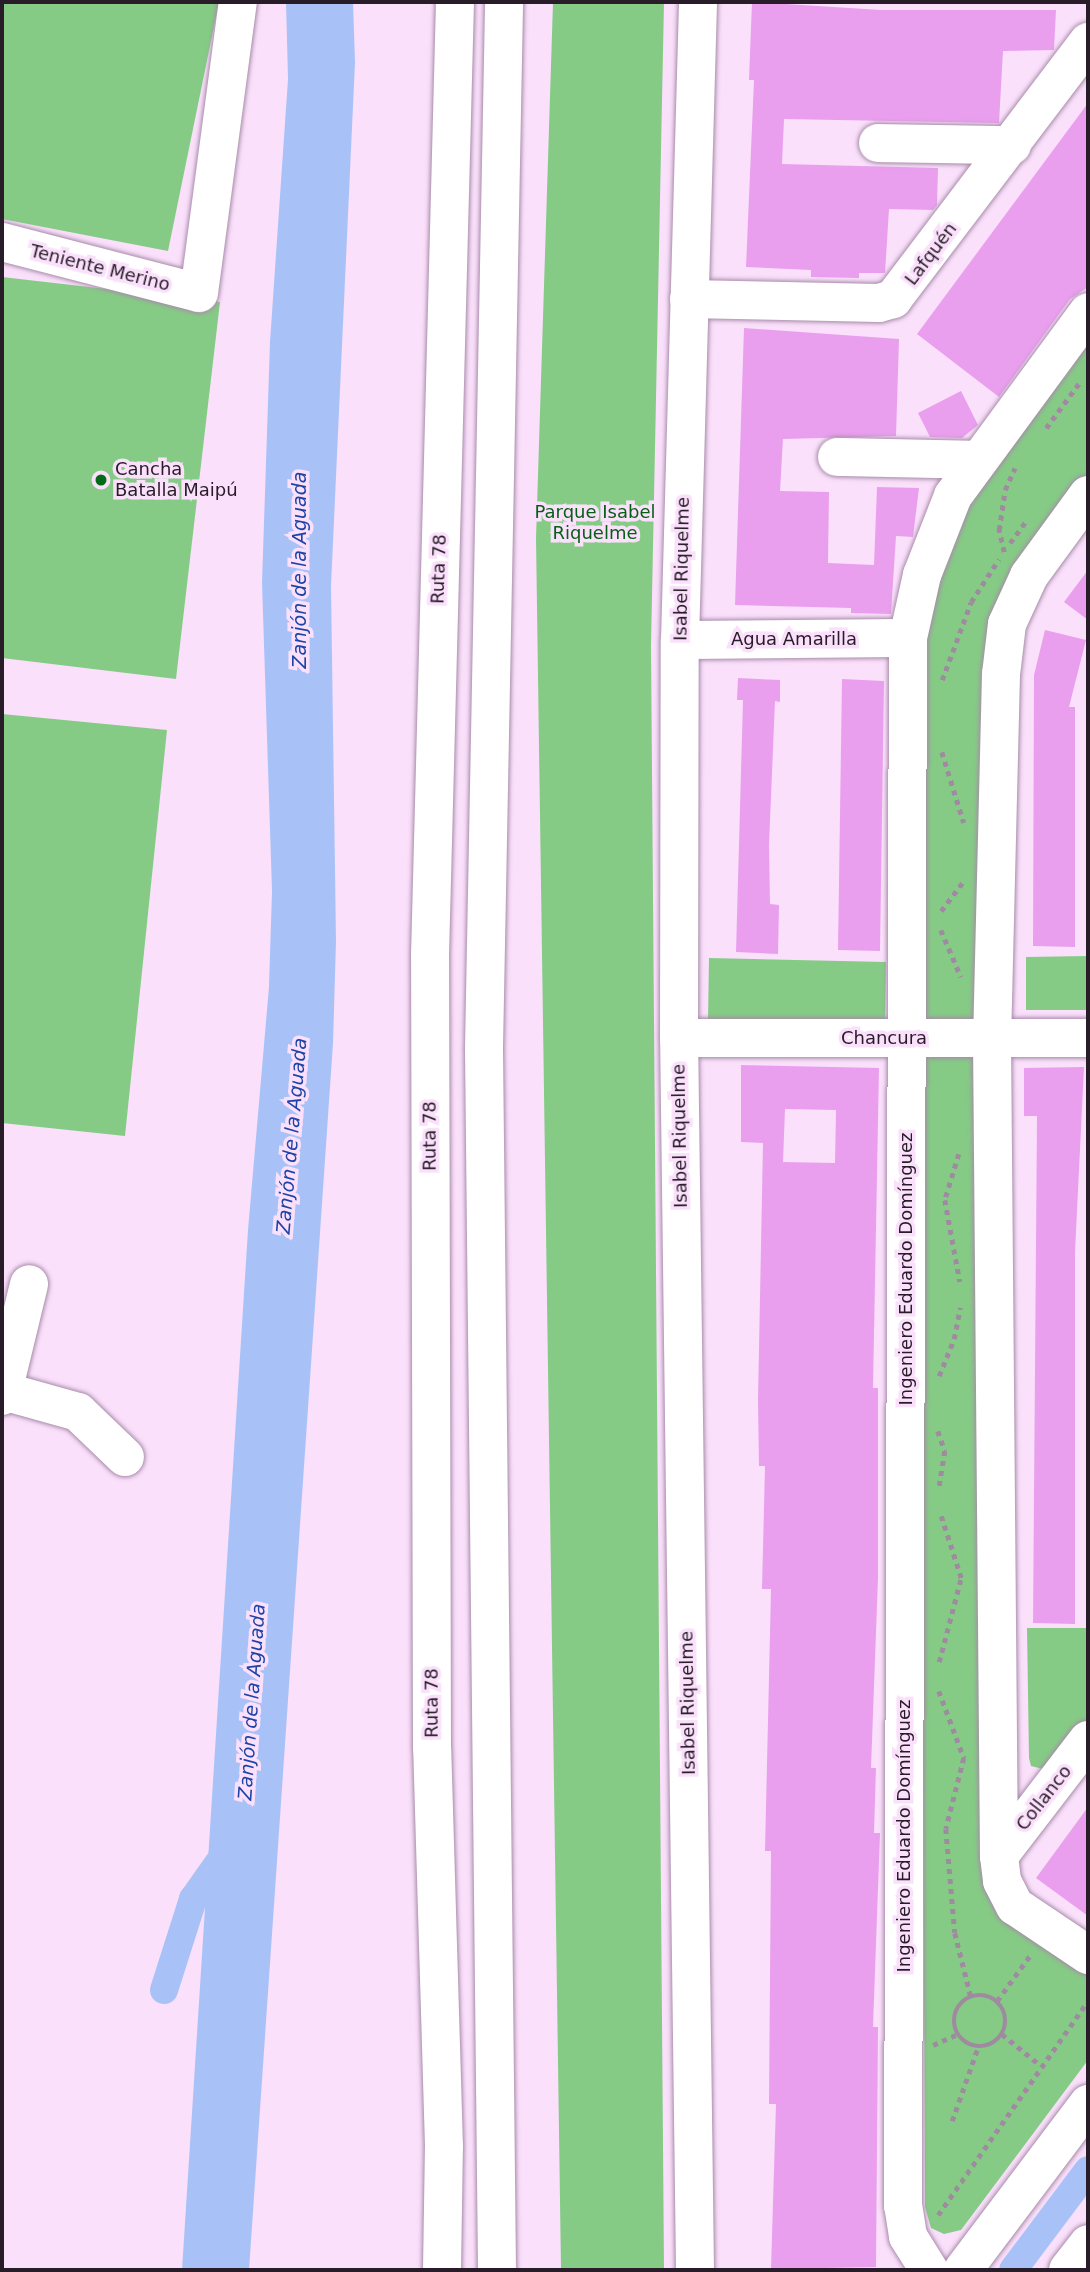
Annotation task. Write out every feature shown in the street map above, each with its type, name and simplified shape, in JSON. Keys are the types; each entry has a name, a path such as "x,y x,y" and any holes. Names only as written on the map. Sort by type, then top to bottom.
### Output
{"main road":[{"name":"Teniente Merino","path":"2,243 199,293 238,2"},
{"name":"Ruta 78","path":"442,2270 444,2147 432,1735 430,956 455,2"},
{"path":"498,2270 484,1048 504,2"},
{"name":"Isabel Riquelme","path":"695,2270 679,1038 680,640 698,2"},
{"name":"Lafquén","path":"689,299 879,303 893,299 1088,42"},
{"path":"878,143 1012,145"},
{"name":"Ingeniero Eduardo Domínguez","path":"922,2260 903,2206 908,638 938,529 976,460 1088,312"},
{"path":"837,457 976,460"},
{"path":"1088,495 1029,576 1007,624 1001,674 992,1038 999,1856 1002,1881 1015,1906 1088,1955"},
{"name":"Agua Amarilla","path":"680,640 908,638"},
{"name":"Chancura","path":"679,1038 1088,1038"},
{"path":"29,1284 2,1393 78,1412 125,1457"},
{"name":"Collanco","path":"999,1856 1088,1741"},
{"path":"963,2270 1088,2104"},
{"path":"1068,2270 1088,2244"}],"path":[{"path":"1037,438 1083,377"},
{"path":"1004,552 999,530 1005,490 1022,458"},
{"path":"961,1287 945,1200 964,1140"},
{"path":"936,1382 954,1339 960,1297"},
{"path":"933,1420 944,1442 939,1496"},
{"path":"937,1674 961,1578 939,1507"},
{"path":"938,1683 964,1758 946,1829 955,1933 971,1997"},
{"path":"997,2001 1052,1931"},
{"path":"983,1995 997,2001 1006,2015 1002,2034 993,2043 978,2047 964,2040 955,2026 957,2011 971,1997 983,1995"},
{"path":"922,2260 1040,2065 1088,2002"},
{"path":"1002,2034 1040,2065"},
{"path":"952,2121 978,2047"}],"green space":[{"path":"2,2 219,2 168,251 2,219"},
{"name":"Parque Isabel Riquelme","path":"553,2 664,2 651,646 664,2270 561,2270 536,538"},
{"name":"Cancha Batalla Maipú","path":"2,277 220,302 176,679 2,658"},
{"path":"1088,336 1088,475 1018,570 989,1869 1088,1964 1088,2060 961,2230 944,2234 931,2228 925,2207 920,1046 927,638 936,579 965,503"},
{"path":"2,714 167,730 125,1136 2,1123"},
{"path":"1088,956 1088,1010 1026,1010 1026,957"},
{"path":"709,958 886,962 885,1025 708,1021"},
{"path":"1027,1628 1088,1628 1088,1724 1043,1769 1031,1766 1029,1758"}],"water":[{"name":"Zanjón de la Aguada","path":"286,2 353,2 355,62 331,586 336,941 333,1043 249,2270 182,2270 248,1230 269,987 272,891 262,583 270,342 288,79"}],"building":[{"path":"752,2 881,10 1056,10 1054,50 1003,51 999,123 784,119 782,164 938,168 937,205 933,210 889,209 885,273 859,273 859,278 811,277 811,270 746,267 754,80 749,80"},
{"path":"1088,103 1088,287 1070,299 999,397 917,334"},
{"path":"744,328 899,339 896,436 783,439 780,491 829,492 828,563 874,565 877,487 919,488 913,537 896,536 891,614 851,613 851,608 735,605"},
{"path":"961,391 978,425 962,438 930,437 918,413"},
{"path":"1088,570 1088,620 1064,602"},
{"path":"1045,630 1086,640 1069,707 1075,707 1075,947 1033,946 1034,675"},
{"path":"738,678 780,680 780,702 775,701 769,845 770,904 779,905 778,954 736,952 743,700 737,700"},
{"path":"842,679 884,681 880,951 838,950"},
{"path":"741,1065 879,1068 873,1388 878,1388 878,1578 871,1768 876,1768 874,1833 880,1833 873,2027 878,2027 876,2267 771,2269 776,2104 769,2104 771,1851 765,1851 771,1589 762,1589 765,1466 759,1466 758,1401 763,1143 741,1142","holes":["785,1109 836,1110 835,1163 783,1162"]},
{"path":"1084,1067 1075,1252 1075,1624 1033,1623 1037,1116 1024,1116 1024,1068"},
{"path":"1088,1807 1088,1916 1036,1878"}],"waterway":[{"path":"164,1990 193,1899 229,1848"},
{"path":"1013,2270 1088,2170"}],"place":[{"name":"Cancha Batalla Maipú","path":"101,480"}]}
